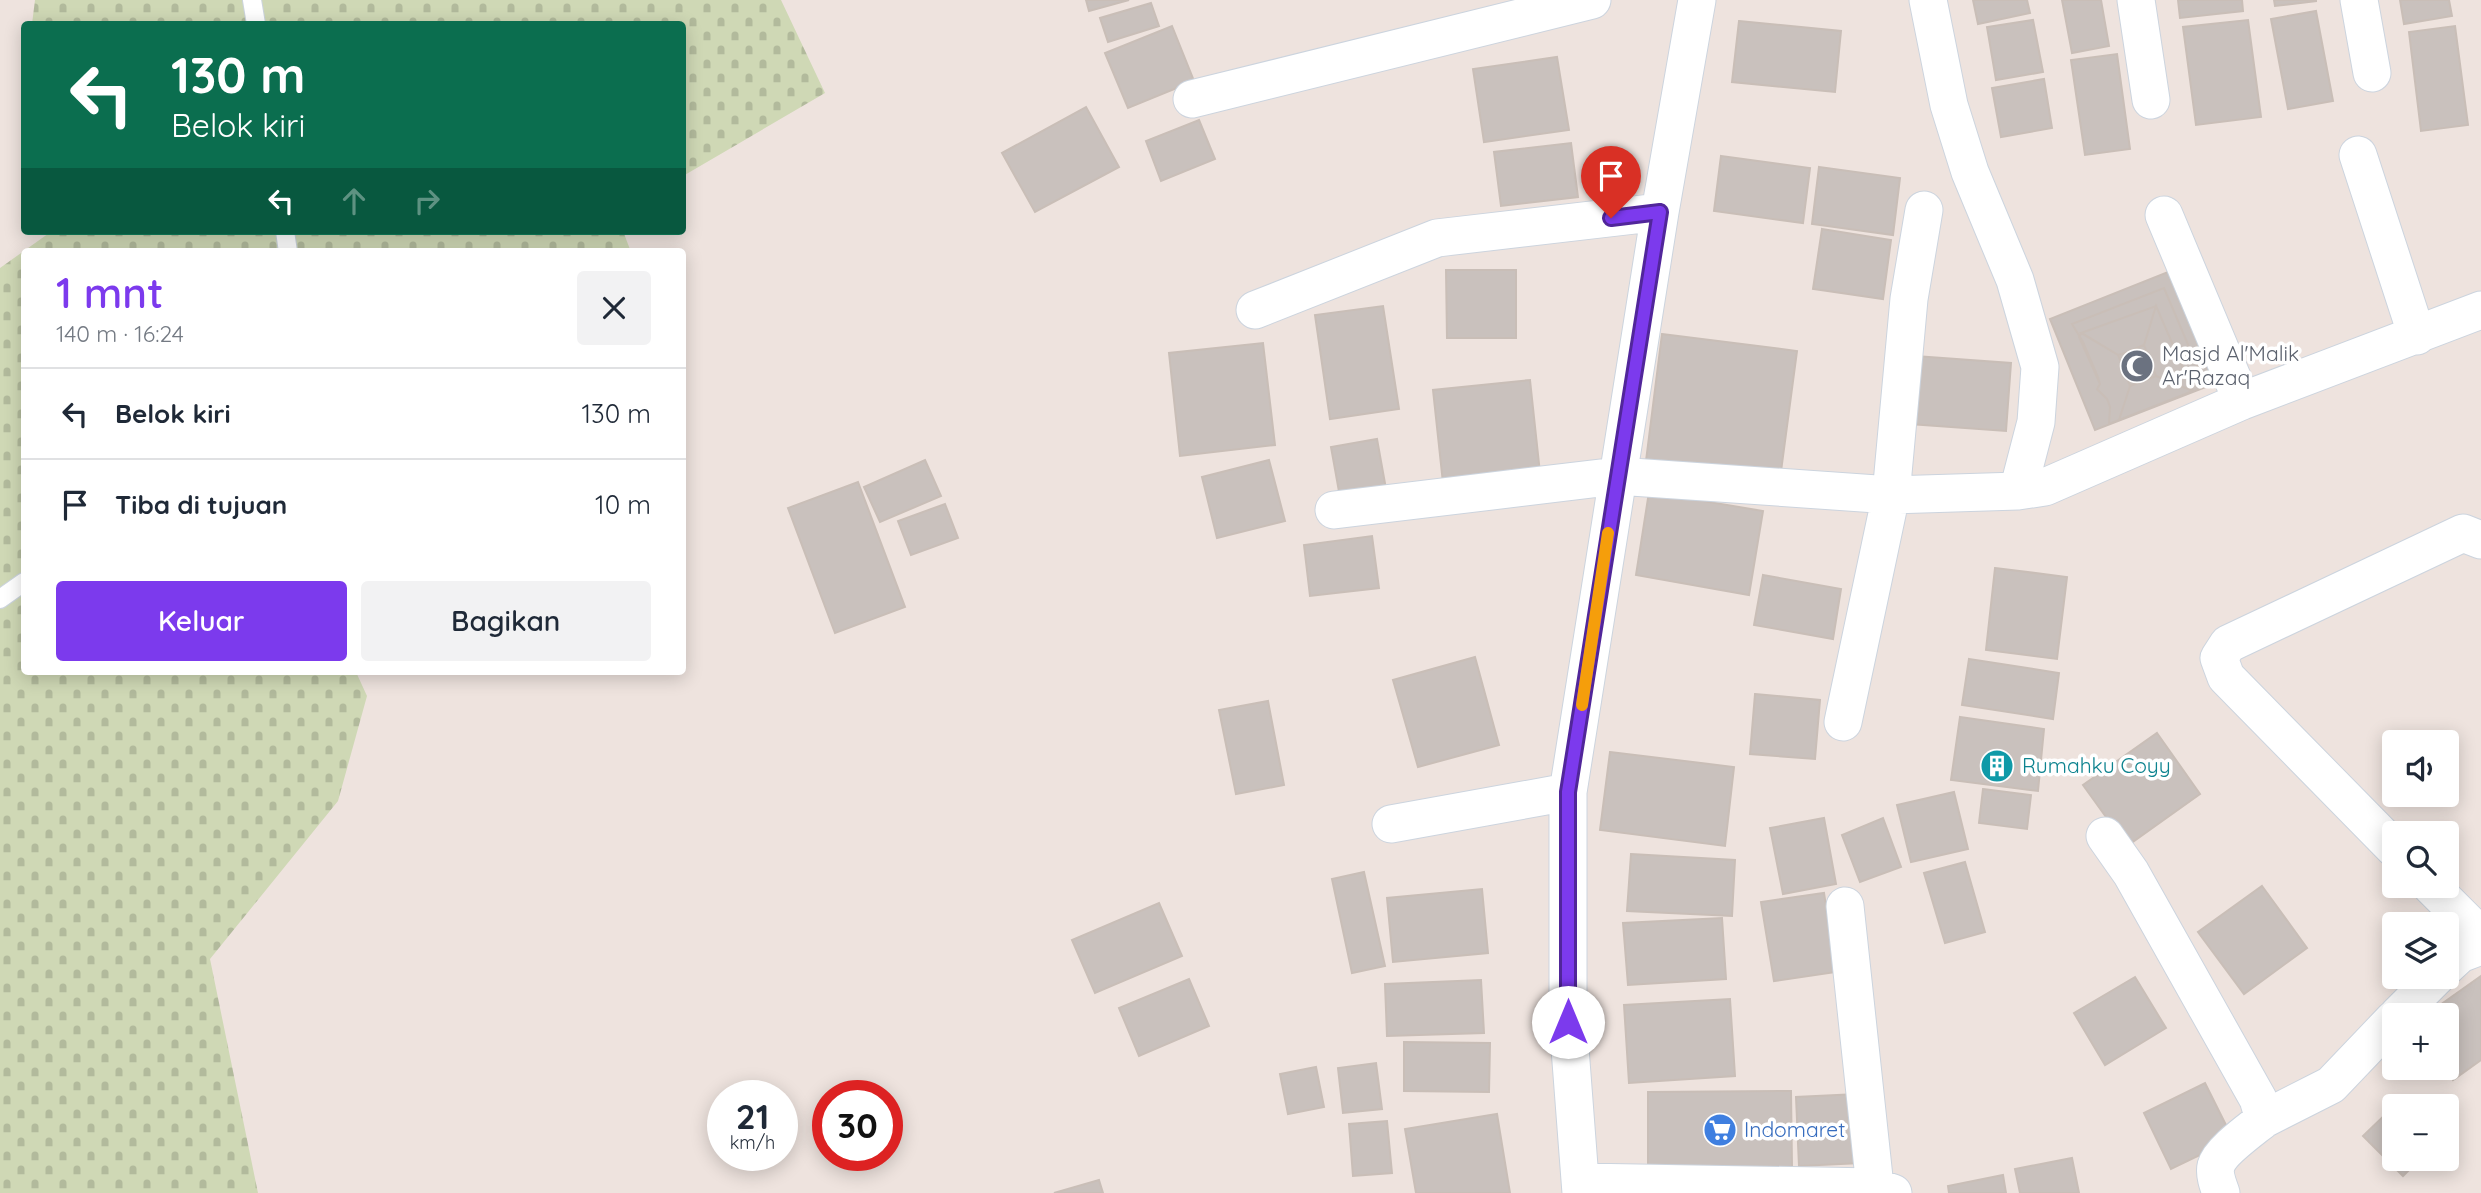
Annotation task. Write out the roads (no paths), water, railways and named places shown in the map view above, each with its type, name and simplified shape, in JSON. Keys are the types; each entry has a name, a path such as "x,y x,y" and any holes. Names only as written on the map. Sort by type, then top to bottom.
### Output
{"street":[{"path":"1192,99 1592,0"},
{"path":"1697,0 1660,212 1568,792 1568,1022 1581,1188 1884,1190 1845,906"},
{"path":"1928,0 1949,104 1970,172 2015,280 2040,367 2036,422 2018,491"},
{"path":"2136,0 2151,100"},
{"path":"2359,0 2372,73"},
{"path":"2358,155 2417,336"},
{"path":"1843,722 1891,495 1909,299 1924,210"},
{"path":"1255,310 1437,238 1660,212"},
{"path":"2164,215 2242,401"},
{"path":"1335,510 1618,475 1891,495 2018,491 2045,487 2242,401 2481,310"},
{"path":"2382,836 2226,677 2219,658 2228,644 2463,533 2481,540"},
{"path":"1391,824 1568,792"},
{"path":"2105,836 2137,885 2258,1099 2264,1119"},
{"path":"2443,898 2481,936"},
{"path":"2459,955 2481,946"},
{"path":"2410,1003 2424,989"},
{"path":"2221,1193 2216,1179 2216,1165 2225,1153 2264,1119 2331,1085 2382,1032"}],"lane":[{"path":"252,0 256,21"},
{"path":"0,600 21,584"}],"place":[{"name":"Masjd Al'Malik Ar'Razaq","path":"2137,366"},
{"name":"Rumahku Coyy","path":"1997,766"},
{"name":"Indomaret","path":"1720,1130"}]}
